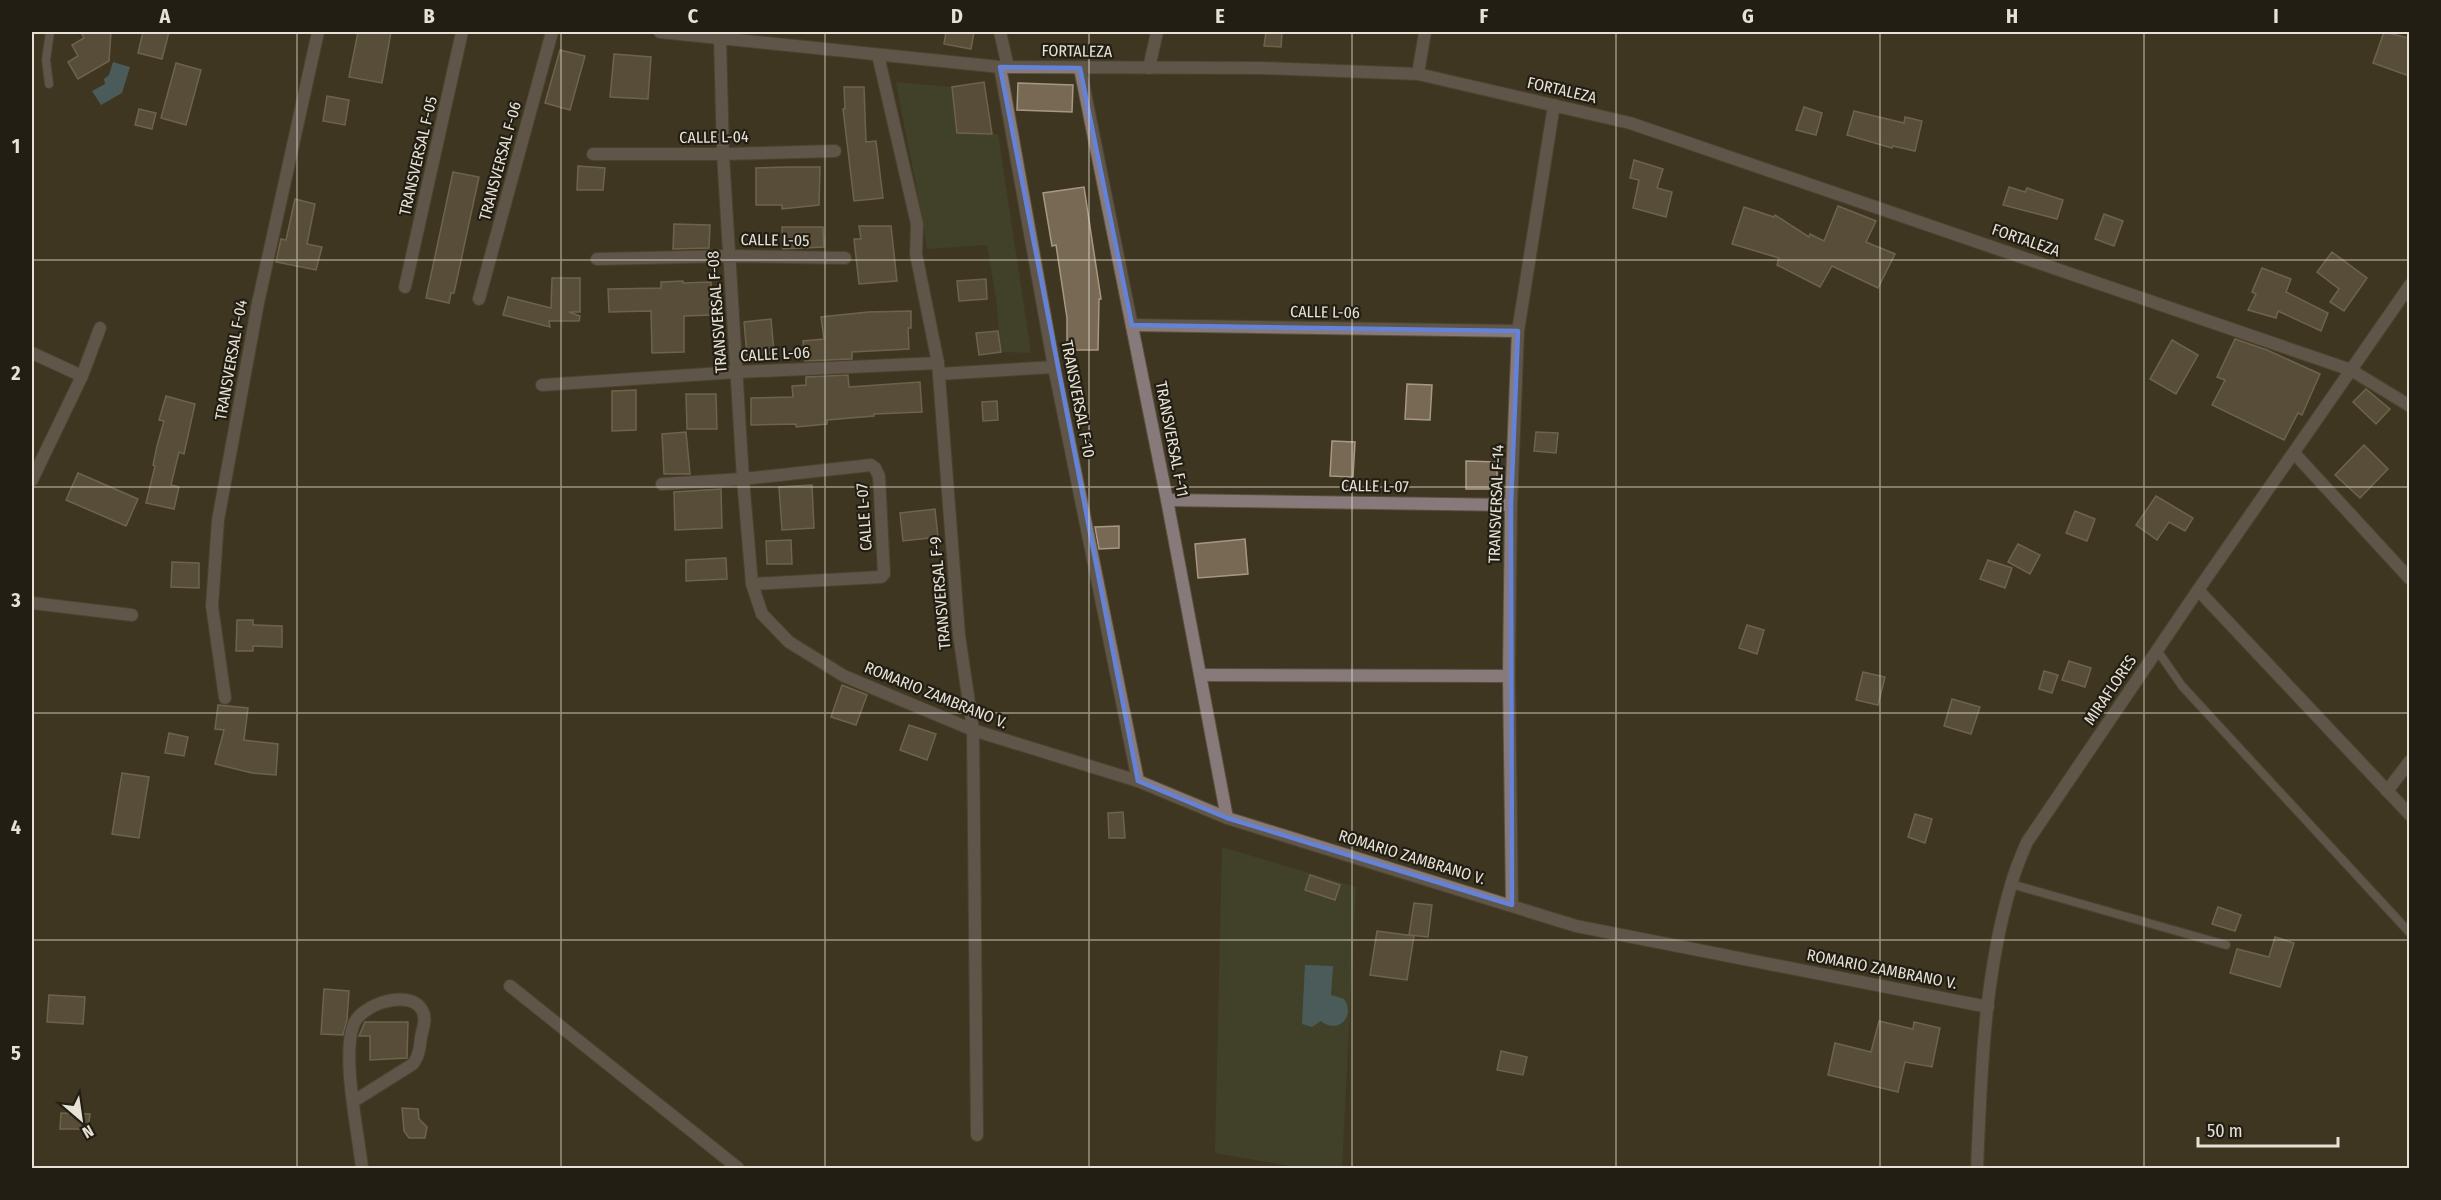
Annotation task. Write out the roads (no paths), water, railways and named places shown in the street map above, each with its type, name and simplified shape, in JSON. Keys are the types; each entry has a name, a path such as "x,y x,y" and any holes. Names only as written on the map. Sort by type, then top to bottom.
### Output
{"street":[{"name":"TRANSVERSAL F-04","path":"225,698 212,606 218,520 258,303 318,32"},
{"name":"TRANSVERSAL F-05","path":"405,287 462,32"},
{"name":"TRANSVERSAL F-06","path":"479,299 552,32"},
{"name":"FORTALEZA","path":"663,32 1004,67 1261,68 1418,74 1630,123 2351,370 2409,406"},
{"name":"TRANSVERSAL F-10","path":"1000,32 1054,368 1138,781"},
{"path":"1149,68 1156,32"},
{"path":"1418,74 1425,32"},
{"name":"TRANSVERSAL F-08","path":"720,38 723,154 743,479 752,584"},
{"name":"TRANSVERSAL F-9","path":"878,55 916,224 916,254 939,368 959,635 973,730 977,1135"},
{"name":"TRANSVERSAL F-11","path":"1080,68 1167,500 1227,818"},
{"name":"TRANSVERSAL F-14","path":"1512,906 1509,676 1518,331 1554,105"},
{"name":"CALLE L-04","path":"593,154 835,151"},
{"name":"CALLE L-05","path":"597,259 730,256 845,258"},
{"name":"MIRAFLORES","path":"1977,1168 1988,1007 1999,931 2011,884 2027,842 2409,285"},
{"name":"CALLE L-06","path":"1132,325 1518,331"},
{"path":"32,480 82,376 100,328"},
{"path":"32,353 82,376"},
{"name":"CALLE L-06","path":"542,386 737,372 1054,368"},
{"path":"2294,453 2409,579"},
{"name":"CALLE L-07","path":"662,484 743,479 870,465 875,468 879,476 884,574 881,577 752,584"},
{"name":"CALLE L-07","path":"1167,500 1512,505"},
{"name":"ROMARIO ZAMBRANO V.","path":"752,584 762,614 789,642 844,676 973,730 1138,781 1227,818 1576,926 1988,1007"},
{"path":"2198,590 2409,815"},
{"path":"32,603 132,615"},
{"path":"1201,675 1509,676"},
{"path":"2387,791 2409,761"},
{"path":"510,986 738,1168"},
{"path":"354,1101 416,1059 425,1017 419,1005 412,1002 381,1001 363,1011 353,1024 351,1060 354,1101 362,1168"}],"lane":[{"path":"49,84 46,60 50,32"},
{"path":"2157,650 2181,686 2409,933"},
{"path":"2011,884 2226,945"}],"water":[{"path":"113,62 130,67 122,93 101,105 92,91 105,84 104,79 109,75"},
{"path":"1305,965 1333,966 1331,995 1344,999 1348,1012 1339,1025 1327,1025 1321,1021 1312,1027 1302,1024"}]}
